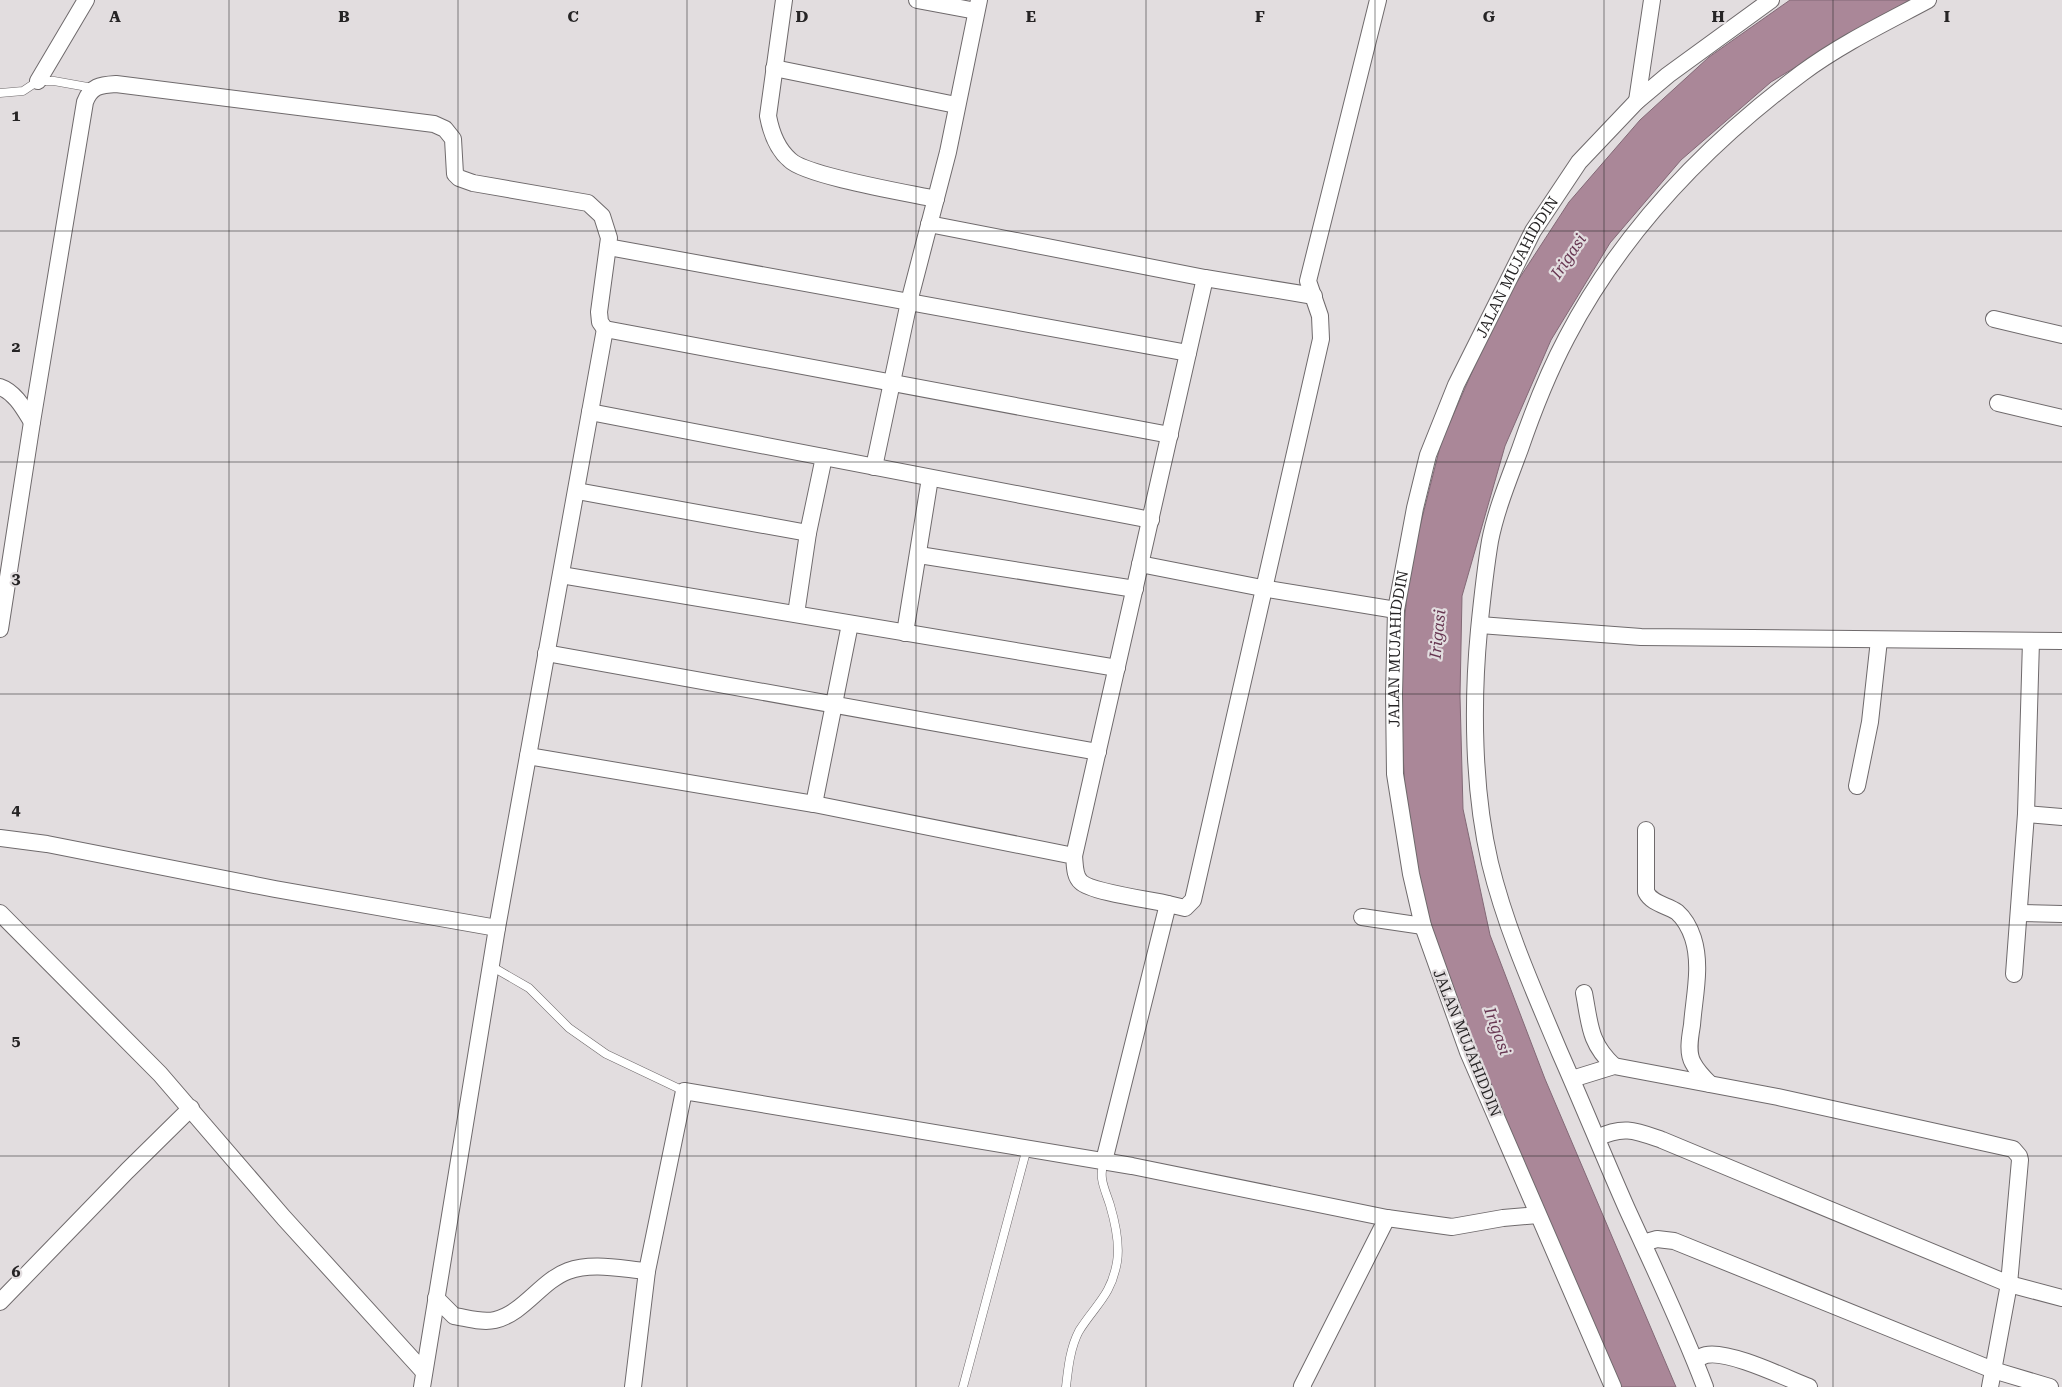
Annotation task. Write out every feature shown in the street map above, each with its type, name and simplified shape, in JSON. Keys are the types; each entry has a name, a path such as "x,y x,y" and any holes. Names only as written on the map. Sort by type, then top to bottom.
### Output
{"street":[{"path":"38,81 86,0"},
{"path":"784,0 768,116 771,132 789,160 798,166 936,199"},
{"path":"874,467 909,302 948,152 956,105 978,6 917,0"},
{"path":"1206,278 1074,856 1075,869 1079,881 1083,884 1101,890 1185,908 1193,900 1262,588 1320,339 1320,316 1308,281 1378,0"},
{"path":"1637,101 1652,0"},
{"name":"JALAN MUJAHIDDIN","path":"1613,1387 1601,1355 1468,1052 1423,926 1411,874 1395,774 1396,610 1415,508 1428,455 1456,385 1533,231 1579,162 1637,101 1668,74 1771,0"},
{"path":"1705,1387 1695,1360 1524,969 1498,892 1490,860 1481,804 1474,724 1476,657 1483,586 1491,537 1537,400 1567,336 1607,271 1654,209 1706,154 1753,111 1805,71 1855,38 1928,0"},
{"path":"774,68 956,105"},
{"path":"0,629 85,102 93,88 99,85 116,84 434,124 445,129 453,139 454,171 459,178 473,183 588,203 602,216 609,238 599,312 600,322 604,329 577,490 497,928 423,1379"},
{"path":"929,224 1206,278 1314,296"},
{"path":"608,247 1188,353"},
{"path":"1994,319 2062,335"},
{"path":"604,329 1170,435"},
{"path":"0,387 12,394 32,422"},
{"path":"1998,403 2062,418"},
{"path":"590,412 1151,520"},
{"path":"796,614 808,533 824,457"},
{"path":"906,633 930,478"},
{"path":"577,490 808,533"},
{"path":"919,555 1135,589"},
{"path":"1140,564 1262,588 1396,610"},
{"path":"561,575 1117,668"},
{"path":"814,804 850,624"},
{"path":"1480,626 1641,637 2062,641"},
{"path":"1857,786 1870,722 1879,640"},
{"path":"2014,974 2026,814 2031,641"},
{"path":"546,653 1098,752"},
{"path":"528,756 814,804 1074,856"},
{"path":"2026,814 2062,817"},
{"path":"1646,830 1646,892 1654,901 1676,911 1683,918 1693,938 1697,975 1690,1054 1692,1062 1710,1084"},
{"path":"0,838 47,844 275,889 497,928"},
{"path":"1104,1161 1168,904"},
{"path":"0,913 160,1074 191,1108 423,1379"},
{"path":"2019,913 2062,914"},
{"path":"1362,917 1423,926"},
{"path":"1584,993 1592,1036 1598,1048 1614,1066"},
{"path":"1572,1079 1614,1066 1778,1097 2013,1149 2020,1160 2009,1284 1990,1387"},
{"path":"633,1387 647,1271 684,1091 1104,1161 1387,1218 1452,1227 1503,1218 1538,1215"},
{"path":"0,1302 191,1108"},
{"path":"1597,1138 1611,1131 1624,1129 1662,1140 2009,1284 2062,1298"},
{"path":"1300,1387 1387,1218"},
{"path":"1643,1243 1657,1240 1674,1241 1993,1370 2050,1387"},
{"path":"436,1298 454,1316 493,1320 504,1317 556,1277 569,1271 595,1267 647,1271"},
{"path":"1695,1360 1706,1355 1728,1357 1809,1387"}],"lane":[{"path":"0,93 23,91 38,81 54,81 93,88"},
{"path":"491,966 529,988 569,1028 606,1054 684,1091"},
{"path":"963,1387 1027,1148"},
{"path":"1066,1387 1069,1360 1078,1333 1110,1289 1118,1259 1116,1229 1101,1180 1101,1170 1104,1161"}],"water":[{"name":"Irigasi","path":"1790,0 1915,0 1880,16 1771,82 1681,160 1610,243 1551,340 1505,446 1462,596 1460,696 1463,809 1490,935 1545,1079 1676,1387 1617,1387 1470,1048 1429,934 1407,831 1399,674 1410,566 1441,443 1500,308 1569,202 1640,120 1709,57"}]}
